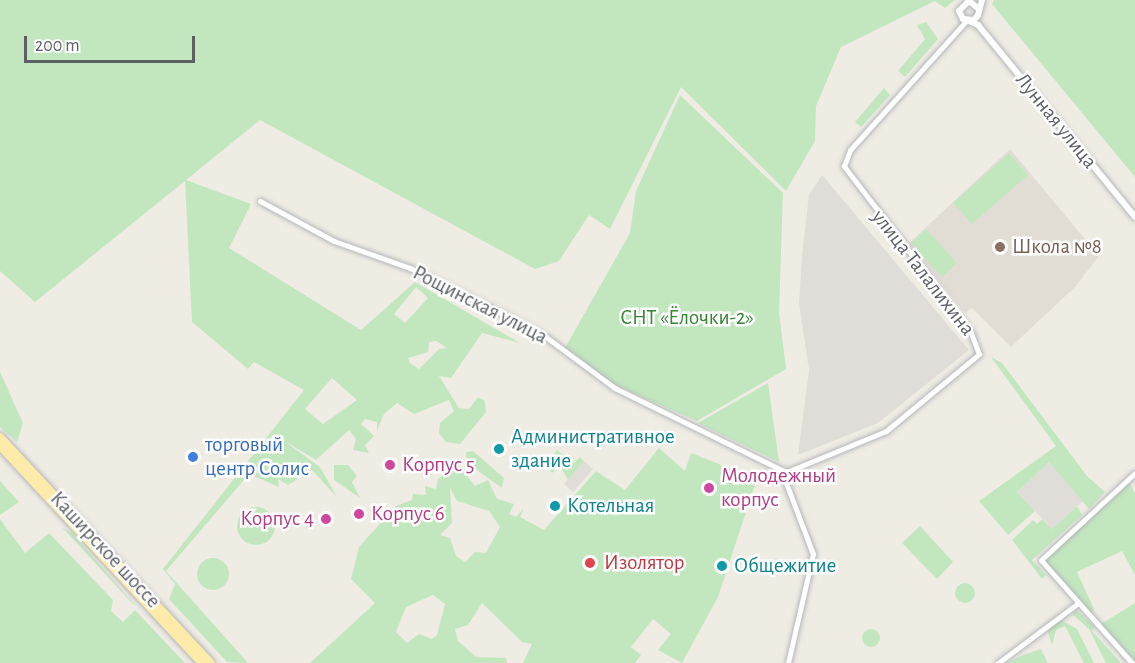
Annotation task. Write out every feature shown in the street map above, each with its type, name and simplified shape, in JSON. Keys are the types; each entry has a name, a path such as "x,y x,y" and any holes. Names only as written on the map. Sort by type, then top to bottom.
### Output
{"main road":[{"name":"Каширское шоссе","path":"0,437 211,663"},
{"name":"Каширское шоссе","path":"0,446 202,663"}],"street":[{"path":"956,27 960,5 970,0 979,12"},
{"path":"959,15 978,25 982,0"},
{"path":"956,27 979,12"},
{"name":"Лунная улица","path":"978,25 1135,217"},
{"name":"улица Талалихина","path":"788,473 891,428 978,356 970,331 844,166 850,150 956,27"},
{"name":"Рощинская улица","path":"260,201 334,241 410,268 501,313 546,337 615,388 788,473"},
{"path":"788,473 786,483 813,554 790,662"},
{"path":"1132,663 1043,566 1042,556 1135,473"},
{"path":"998,663 1077,604"}],"shaded area":[{"name":"Школа №8","path":"1010,149 1099,256 1076,286 1011,347 972,308 965,313 909,243"},
{"path":"822,175 969,350 878,423 798,455 809,370 799,303 802,256 809,195"},
{"name":"Котельная","path":"584,461 593,469 573,492 564,484"},
{"path":"1049,462 1084,500 1052,529 1017,492"}],"green space":[{"path":"0,0 955,0 945,8 935,1 841,47 816,106 815,141 786,191 681,87 610,229 589,215 559,261 535,269 260,120 186,180 251,204 229,248 361,330 415,282 520,343 482,333 451,378 439,376 459,408 469,409 478,397 485,401 486,412 460,444 446,442 439,433 440,423 454,411 449,400 414,414 397,403 384,414 377,431 377,422 365,419 361,424 374,436 365,445 369,453 353,450 356,439 349,430 316,460 283,440 320,467 337,497 310,468 304,471 307,478 299,477 290,463 289,472 298,479 288,485 278,479 279,487 249,474 166,571 248,663 227,662 169,599 175,584 163,569 304,390 254,362 248,369 192,322 185,181 35,302 0,271","holes":["416,287 428,298 405,323 394,314","436,341 447,348 439,349 419,369 410,363 408,358 428,352 429,342","332,378 357,400 323,424 305,409"]},
{"path":"994,0 1135,0 1135,177 992,4"},
{"path":"926,22 938,39 905,77 898,71 925,39 917,25"},
{"path":"884,88 890,95 861,127 855,122"},
{"name":"СНТ «Ёлочки-2»","path":"680,95 783,193 779,312 786,369 697,421 615,385 565,348 630,233 636,191"},
{"path":"1009,153 1028,175 972,224 953,203"},
{"path":"926,229 957,263 942,277 911,243"},
{"path":"991,357 1002,363 1087,476 1105,492 1089,509 1049,462 1017,492 1035,511 1008,535 979,501 1056,446"},
{"path":"0,372 23,423 17,442 0,427"},
{"path":"768,383 779,462 698,423"},
{"path":"659,448 685,471 691,453 757,479 718,597 682,663 658,650 671,634 653,619 631,647 641,655 635,663 523,663 532,644 522,642 482,603 468,625 455,629 458,641 476,657 506,658 507,663 310,663 375,603 351,579 359,547 396,506 412,500 413,494 426,495 425,486 436,489 438,479 458,464 475,486 488,480 497,499 514,504 509,514 516,517 524,508 520,517 544,530 596,471 625,490","holes":["450,488 457,501 489,511 500,527 486,553 475,552 465,562 456,556 450,538 440,535 452,523","433,595 445,604 437,635 432,639 419,634 407,643 396,632 406,607"]},
{"path":"557,450 574,463 580,457 584,461 568,480 560,466 552,473 546,466"},
{"path":"473,451 504,478 502,488 467,463 466,452"},
{"path":"334,465 348,465 357,476 352,482 360,498 334,480"},
{"path":"0,481 19,502 0,515"},
{"path":"1129,483 1135,493 1135,575 1122,551 1077,572 1094,609 1091,614 1044,561"},
{"path":"1077,506 1082,515 1032,560 1046,575 1042,579 1012,540 1033,520 1037,524 1042,519 1052,529"},
{"path":"256,507 270,512 275,526 270,540 256,545 242,540 237,526 242,512"},
{"path":"0,519 25,553 49,533 113,600 111,611 123,622 135,610 185,663 0,663"},
{"path":"920,526 953,562 937,579 902,543"},
{"path":"62,527 72,533 135,605 134,605"},
{"path":"213,558 224,563 229,574 224,585 213,590 202,585 197,574 202,563"},
{"path":"965,583 972,586 975,593 972,600 965,603 958,600 955,593 958,586"},
{"path":"1135,603 1135,661 1101,624"},
{"path":"1076,610 1095,627 1092,631 1121,663 1106,663 1089,629 1072,614"},
{"path":"1059,619 1077,629 1094,663 1084,663 1065,626 1056,630 1052,645 1047,629"},
{"path":"871,629 877,632 880,638 877,644 871,647 865,644 862,638 865,632"},
{"path":"1041,649 1048,663 1006,663 1026,654"}],"place":[{"name":"Школа №8","path":"1000,247"},
{"name":"Административное здание","path":"499,449"},
{"name":"торговый центр Солис","path":"193,457"},
{"name":"Корпус 5","path":"390,465"},
{"name":"Молодежный корпус","path":"709,488"},
{"name":"Котельная","path":"555,506"},
{"name":"Корпус 6","path":"359,514"},
{"name":"Корпус 4","path":"326,519"},
{"name":"Изолятор","path":"590,563"},
{"name":"Общежитие","path":"722,566"}]}
